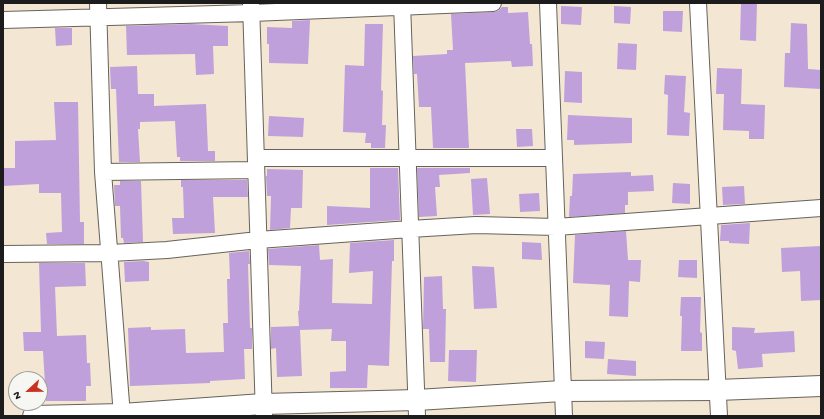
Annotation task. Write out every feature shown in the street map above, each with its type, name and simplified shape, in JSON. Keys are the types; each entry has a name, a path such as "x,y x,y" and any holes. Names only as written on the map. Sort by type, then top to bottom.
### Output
{"street":[{"path":"3,20 99,10 493,3"},
{"path":"548,3 564,416"},
{"path":"698,3 719,416"},
{"path":"402,5 417,408"},
{"path":"252,8 264,410"},
{"path":"99,10 103,172 122,415"},
{"path":"103,172 256,164 408,159 554,158"},
{"path":"3,254 110,253 167,250 258,240 410,229 476,225 556,227 821,208"},
{"path":"33,416 417,408 562,391 717,390 821,386"}],"building":[{"path":"741,3 757,3 756,41 740,40"},
{"path":"561,6 582,7 581,25 561,24"},
{"path":"614,6 631,7 630,24 614,23"},
{"path":"502,7 508,7 508,13 528,12 533,66 512,67 511,61 465,63 469,148 433,148 431,107 419,107 417,74 414,74 413,56 447,54 447,50 453,50 451,14 493,12 498,11"},
{"path":"663,11 683,11 682,32 663,31"},
{"path":"310,20 308,64 269,63 267,27 292,28 292,21"},
{"path":"791,23 807,24 808,69 821,70 821,89 784,87 785,53 790,53"},
{"path":"191,24 228,26 228,46 213,46 214,74 196,75 195,54 127,55 126,26"},
{"path":"365,24 383,24 381,90 383,91 382,125 386,125 385,148 371,148 371,143 365,143 366,133 343,132 345,65 364,66"},
{"path":"55,28 72,28 72,45 56,46"},
{"path":"618,43 637,44 636,70 617,69"},
{"path":"137,66 138,94 154,94 154,106 206,104 208,151 215,151 215,161 180,161 180,157 177,157 175,121 140,122 140,129 138,129 140,162 119,162 116,89 111,89 110,67"},
{"path":"717,68 742,69 741,104 765,105 764,139 749,139 749,131 723,130 724,94 716,94"},
{"path":"565,71 582,72 582,103 564,102"},
{"path":"665,75 686,76 684,112 690,113 689,136 667,135 668,95 664,94"},
{"path":"54,102 78,102 80,222 84,222 84,244 47,244 46,233 62,232 61,193 39,193 39,184 3,186 3,168 15,168 15,141 56,140"},
{"path":"568,115 632,118 632,143 574,145 574,140 567,140"},
{"path":"269,116 304,118 303,137 268,136"},
{"path":"516,129 532,129 533,146 517,147"},
{"path":"370,168 398,168 400,220 327,225 327,206 370,208"},
{"path":"417,168 470,168 470,173 439,175 440,187 435,187 437,216 419,217"},
{"path":"267,169 303,170 302,208 291,208 290,228 270,230 271,196 267,196"},
{"path":"631,172 631,176 653,175 654,191 628,192 628,205 625,205 625,213 569,217 573,174"},
{"path":"487,178 490,214 473,215 471,179"},
{"path":"181,180 247,180 248,197 213,197 215,233 173,234 172,218 184,218 183,187 181,187"},
{"path":"120,181 141,181 143,242 124,243 123,238 121,238 120,206 115,206 114,185 120,185"},
{"path":"673,183 690,184 690,204 672,203"},
{"path":"744,186 745,204 723,205 722,187"},
{"path":"539,193 540,211 520,212 519,194"},
{"path":"750,223 749,244 720,241 721,225"},
{"path":"626,231 628,260 641,260 640,282 629,281 628,317 609,316 610,285 573,283 575,235"},
{"path":"394,240 389,366 368,365 367,388 330,388 330,372 346,371 346,341 331,341 332,329 300,330 302,376 277,377 276,348 271,349 271,327 299,326 298,311 301,266 269,265 268,249 319,245 320,260 333,259 332,303 372,304 373,271 349,273 350,243"},
{"path":"522,242 541,243 542,260 522,259"},
{"path":"821,246 821,300 801,301 800,271 782,272 781,248"},
{"path":"249,251 250,264 248,264 252,349 244,349 245,379 210,381 210,383 130,386 128,328 151,327 151,330 185,329 186,353 224,352 223,323 228,323 227,279 230,279 229,253"},
{"path":"679,260 697,260 697,278 678,277"},
{"path":"124,262 149,262 149,281 125,282"},
{"path":"39,263 85,263 86,286 55,287 57,336 86,335 87,363 90,363 91,386 86,386 86,401 48,401 48,371 44,371 43,351 24,351 23,332 41,332"},
{"path":"472,266 494,267 497,308 474,309"},
{"path":"442,276 443,309 446,309 445,362 430,362 429,329 423,329 424,277"},
{"path":"681,297 701,297 700,332 702,333 702,351 681,351"},
{"path":"732,327 755,328 754,333 794,331 795,352 762,354 763,367 738,369 736,351 732,350"},
{"path":"585,341 605,342 604,359 585,358"},
{"path":"449,350 477,350 476,382 448,381"},
{"path":"608,359 636,361 636,376 607,374"}]}
